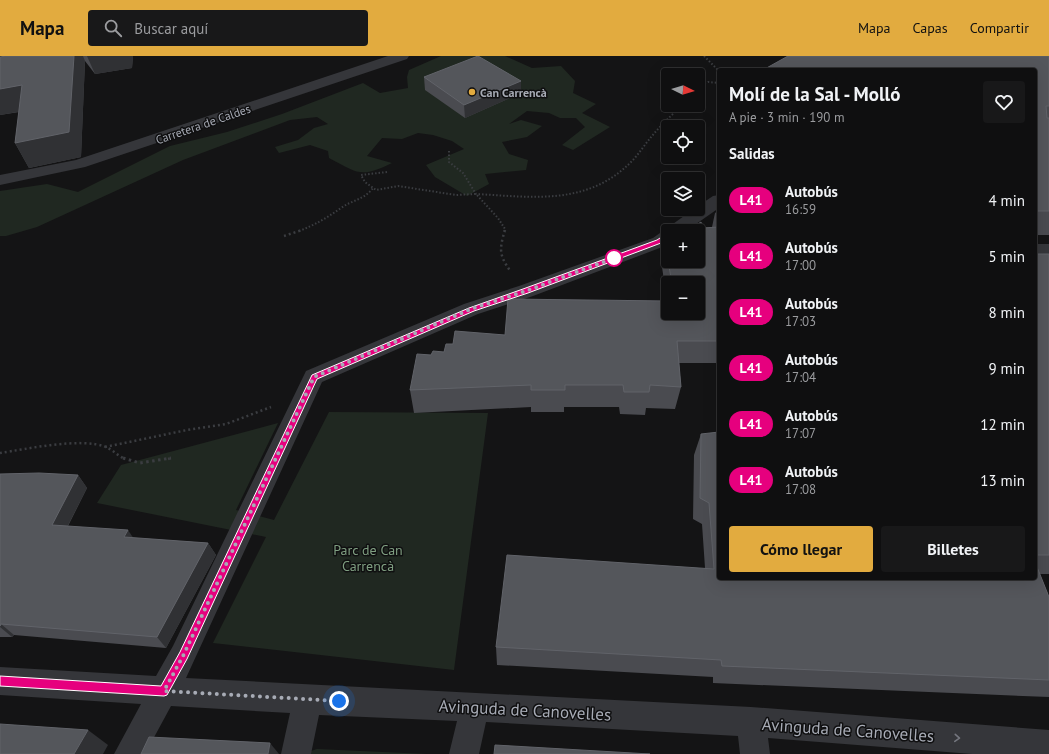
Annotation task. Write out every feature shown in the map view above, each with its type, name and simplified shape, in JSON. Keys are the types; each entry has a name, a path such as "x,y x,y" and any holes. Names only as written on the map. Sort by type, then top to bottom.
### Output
{"street":[{"name":"Carretera de Caldes","path":"0,180 79,164 402,56"},
{"path":"686,224 717,201"},
{"path":"129,754 183,656 314,377 471,309 526,291 661,240"},
{"path":"1037,250 1049,250"},
{"name":"Avinguda de Canovelles","path":"0,681 308,700 475,707 750,722 1049,745"},
{"path":"296,754 308,700"},
{"path":"464,754 475,707"},
{"path":"750,722 755,754"}],"path":[{"path":"704,56 717,69"},
{"path":"705,83 708,82 717,84"},
{"path":"387,172 361,175 365,182 376,190 397,186 428,190 454,196 476,194 557,198 586,192 616,175 629,164 660,126 675,112"},
{"path":"449,151 449,162 463,173 476,194 498,218 505,229 500,243 500,257 526,291"},
{"path":"284,236 296,233 335,214 340,208 361,199 370,193 373,188"},
{"path":"0,453 61,445 105,447 187,430 226,424 259,410 274,406"},
{"path":"105,447 121,457 140,464 171,458"}],"green space":[{"path":"441,56 505,56 532,68 561,66 575,81 573,93 596,104 582,113 610,127 573,150 562,145 585,127 576,118 560,118 549,113 527,111 509,124 521,120 542,126 527,137 502,142 509,154 528,160 526,170 485,174 489,184 467,196 435,177 426,165 464,149 452,141 433,135 418,133 402,139 382,138 367,156 392,163 373,171 360,172 347,168 329,158 328,151 310,145 279,153 275,147 298,140 314,128 328,124 317,117 290,120 183,160 37,227 6,236 0,236 0,191 47,184 78,192 170,146 227,132 282,114 363,83 380,93 408,88 407,77 409,70"},
{"name":"Parc de Can Carrencà","path":"329,412 488,413 454,670 213,643 266,537 97,503 121,465 278,423 236,510 274,520"},
{"path":"317,749 427,754 308,754 308,752"}],"building":[{"path":"74,56 69,132 15,143 22,85 0,89 0,57"},
{"path":"478,56 521,81 464,105 424,77"},
{"path":"788,56 1049,56 1049,106 1046,106 1047,118 1049,118 1049,211 1037,211 1037,68 767,68"},
{"path":"717,227 717,341 677,341 681,387 650,385 649,392 624,392 623,385 565,385 565,390 531,390 531,385 410,390 417,354 431,355 433,351 444,352 446,344 453,344 455,331 505,335 508,299 661,301 661,320 705,320 705,276 671,276 669,268 705,268 705,228"},
{"path":"1037,254 1049,254 1049,555 1037,555"},
{"path":"717,432 717,580 1037,580 1037,567 1049,597 1049,680 722,666 721,660 496,647 507,555 714,569 709,503 700,498 701,434"},
{"path":"39,473 78,475 52,525 128,530 124,537 208,543 157,637 1,624 0,626 0,474"},
{"path":"0,724 88,730 74,754 0,754"},
{"path":"149,737 270,743 268,754 141,754"},
{"path":"495,745 650,754 494,754"}],"bus line":[{"name":"L41","path":"0,681 164,691 183,656 314,377 471,309 526,291 661,240"}],"place":[{"name":"Can Carrencà","path":"472,92"}],"route":[{"path":"339,701 164,691 183,656 314,377 471,309 526,291 614,258"}]}
